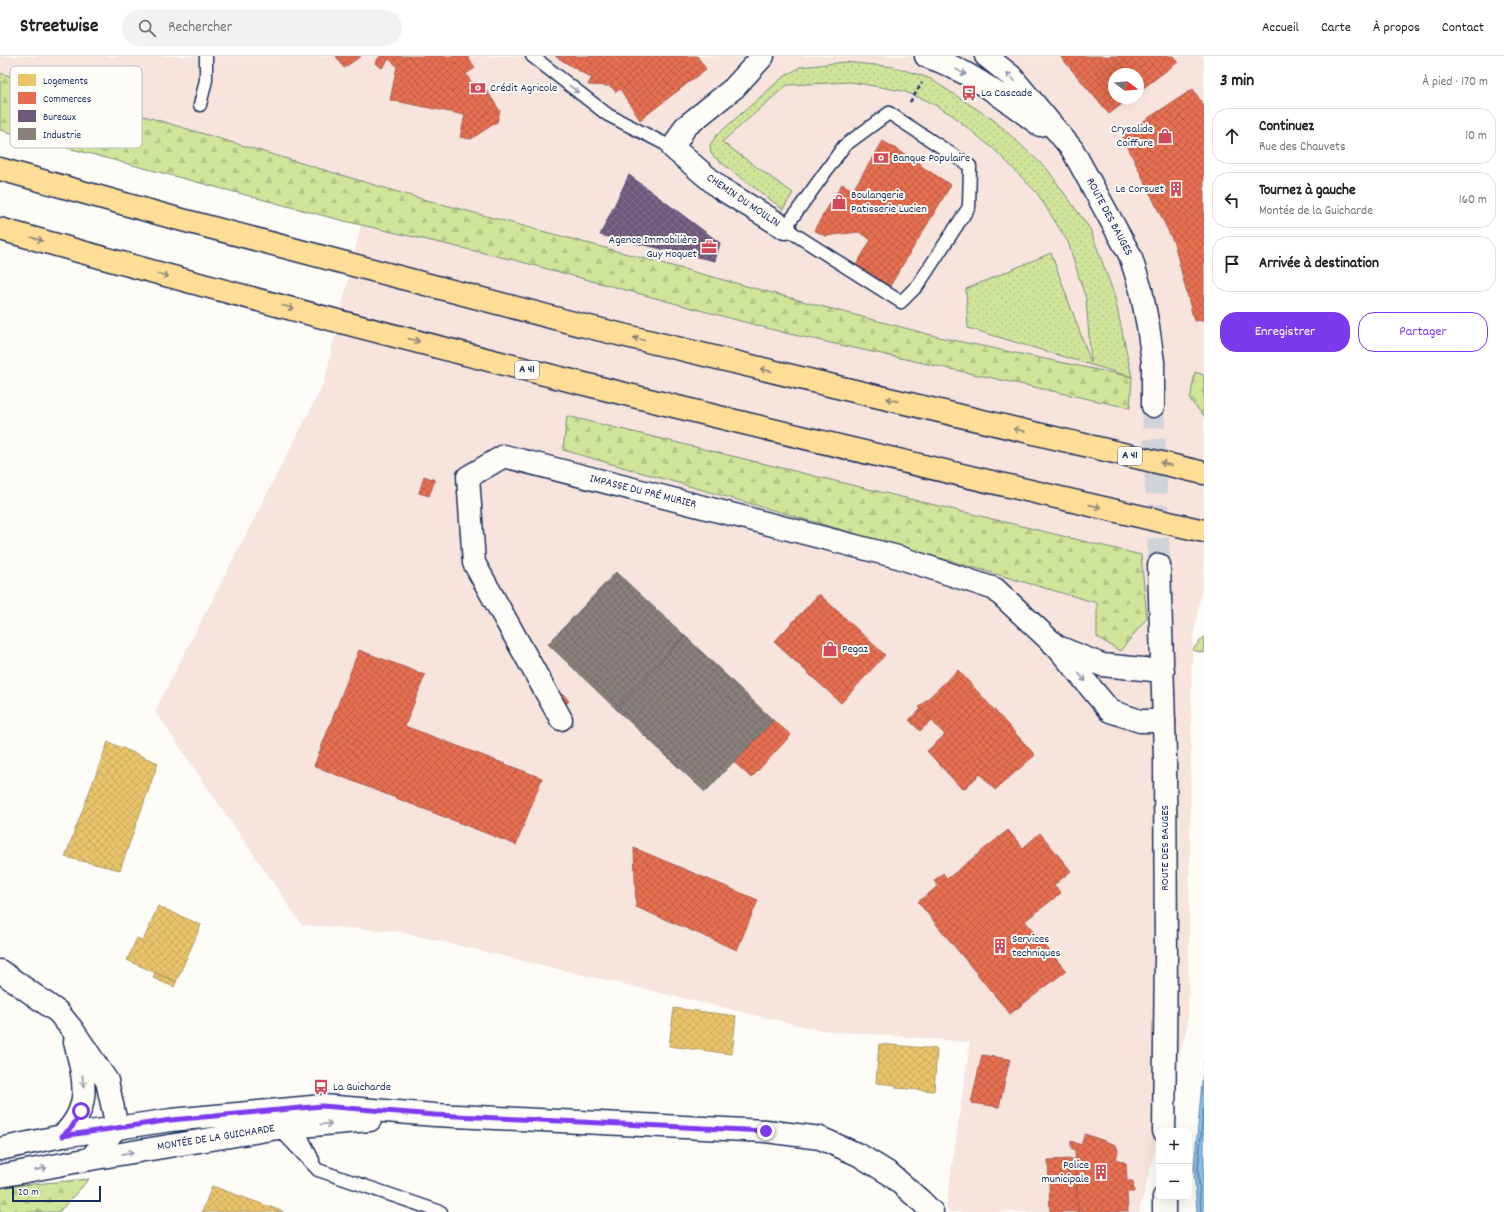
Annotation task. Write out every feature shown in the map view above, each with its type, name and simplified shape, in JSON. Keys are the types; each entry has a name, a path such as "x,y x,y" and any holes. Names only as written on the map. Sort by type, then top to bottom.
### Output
{"highway":[{"name":"A 41","path":"0,169 171,217 581,325 842,388 1204,472"},
{"name":"A 41","path":"0,228 157,273 575,382 1204,531"}],"main road":[{"path":"673,148 685,127 734,88 763,56"},
{"name":"ROUTE DES BAUGES","path":"986,56 1011,76 1072,150 1130,256 1141,290 1148,326 1153,362 1153,406"},
{"name":"ROUTE DES BAUGES","path":"930,57 940,60 992,89 1072,150"},
{"name":"CHEMIN DU MOULIN","path":"673,148 720,188 785,228"},
{"name":"IMPASSE DU PRÉ MURIER","path":"561,719 474,563 468,477 504,456 898,557 995,590 1057,647 1110,711 1140,721 1164,721"},
{"name":"ROUTE DES BAUGES","path":"1160,565 1164,721 1166,955 1164,1128"},
{"name":"IMPASSE DU PRÉ MURIER","path":"1057,647 1102,665 1163,671"},
{"path":"0,971 58,1012 72,1029 106,1081 117,1127 90,1159"},
{"path":"62,1136 72,1127 81,1111 84,1096 83,1077 72,1029"},
{"name":"MONTÉE DE LA GUICHARDE","path":"0,1149 62,1136 117,1127 171,1120 322,1106 435,1115 766,1131 820,1138 858,1155 890,1174 932,1212"},
{"name":"MONTÉE DE LA GUICHARDE","path":"0,1176 90,1159 287,1128 435,1115"},
{"path":"1164,1200 1164,1212"}],"lane":[{"path":"200,105 206,80 206,56"},
{"path":"532,56 608,116 673,148"},
{"path":"889,113 970,166 969,207 918,285 901,302 785,228 844,146 889,113"},
{"path":"287,1128 318,1170 441,1212"},
{"path":"287,1128 318,1170"}],"path":[{"path":"897,118 915,96 930,57"}],"shaded area":[{"path":"0,56 1204,56 1204,375 1195,373 1190,400 1204,416 1204,577 1192,650 1188,1022 1161,1128 1156,1128 1156,1146 1139,1212 950,1212 946,1208 970,1042 819,1030 396,931 302,925 155,711 324,383 364,212 142,146 142,66 10,66 10,106 0,103"}],"green space":[{"path":"845,62 894,67 929,78 995,121 1047,169 1090,229 1114,294 1132,377 968,328 966,289 1051,253 1091,363 1086,299 1068,242 1037,193 997,152 952,115 928,101 903,91 851,82 787,85 722,142 793,193 783,209 711,154 710,145 717,135 782,78 800,67"},
{"path":"0,73 10,76 10,133 0,130"},
{"path":"142,115 408,195 817,305 943,338 1132,377 1130,408 785,333 514,260 340,220 68,148 142,148"},
{"path":"1195,372 1204,375 1204,416 1190,400"},
{"path":"567,416 1141,555 1147,618 1120,651 1097,637 1097,603 563,450"},
{"path":"1204,637 1204,653 1192,650"},
{"path":"89,1179 59,1212 0,1212 0,1187"}],"water":[{"path":"1204,1062 1204,1212 1197,1212 1194,1168"}],"building: Logements":[{"path":"108,742 158,763 120,870 65,857"},
{"path":"158,906 201,925 176,982 127,960 137,938 143,941"},
{"path":"155,972 176,982 174,987 153,978"},
{"path":"674,1008 736,1016 732,1054 669,1046"},
{"path":"879,1044 937,1049 934,1091 896,1088 896,1085 876,1083"},
{"path":"212,1186 284,1212 202,1212"}],"building: Commerces":[{"path":"336,56 361,56 344,68"},
{"path":"380,56 467,56 475,68 466,74 471,82 483,85 500,111 497,122 471,139 460,137 465,115 390,100 397,66 389,59 382,68 375,63"},
{"path":"555,56 697,56 706,69 640,120 620,89 616,92 610,86 588,85 592,77 589,77"},
{"path":"1060,56 1173,56 1178,62 1144,88 1144,68 1108,68 1108,104 1122,104 1109,114"},
{"name":"Le Corsuet","path":"1193,89 1204,106 1204,320 1194,321 1174,243 1122,135"},
{"path":"883,141 921,164 921,166 951,185 890,286 856,265 871,240 859,232 825,236 814,230 842,184 853,190"},
{"path":"424,476 435,480 429,496 419,493"},
{"name":"Pegaz","path":"819,594 885,655 841,703 774,642"},
{"path":"359,650 425,675 405,726 542,778 516,845 314,766"},
{"path":"958,670 1035,755 995,790 980,774 965,788 960,787 927,751 945,735 919,707"},
{"path":"563,694 569,701 565,705 558,698"},
{"path":"921,709 932,720 920,731 909,720"},
{"path":"773,720 791,735 751,778 734,762"},
{"name":"Services techniques","path":"1008,830 1023,848 1040,833 1071,871 1054,885 1061,893 1025,921 1066,971 1010,1014 918,902 938,886 934,881 943,873 947,879"},
{"path":"634,848 758,900 737,950 636,907"},
{"path":"982,1055 1010,1059 999,1107 971,1103"},
{"name":"Police municipale","path":"1085,1134 1116,1145 1118,1151 1116,1159 1126,1163 1127,1181 1133,1181 1134,1192 1127,1192 1128,1212 1078,1212 1075,1150 1071,1148 1071,1141 1081,1145"},
{"path":"1075,1159 1078,1212 1050,1212 1048,1160"}],"building: Bureaux":[{"path":"629,175 720,243 715,261 600,235"}],"building: Industrie":[{"path":"616,572 685,636 616,709 548,644"},
{"path":"685,636 773,720 705,792 616,709"}],"tunnel":[{"path":"1153,406 1159,565"}],"place":[{"name":"Crédit Agricole","path":"478,88"},
{"name":"La Cascade","path":"969,93"},
{"name":"Crysalide Coiffure","path":"1165,136"},
{"name":"Banque Populaire","path":"881,158"},
{"name":"Le Corsuet","path":"1176,189"},
{"name":"Boulangerie Patisserie Lucien","path":"839,202"},
{"name":"Agence Immobilière Guy Hoquet","path":"709,247"},
{"name":"Pegaz","path":"830,649"},
{"name":"Services techniques","path":"1000,946"},
{"name":"La Guicharde","path":"321,1087"},
{"name":"Police municipale","path":"1101,1172"}],"route":[{"path":"81,1111 72,1127 62,1136 171,1120 322,1106 435,1115 657,1127 766,1131"}]}
